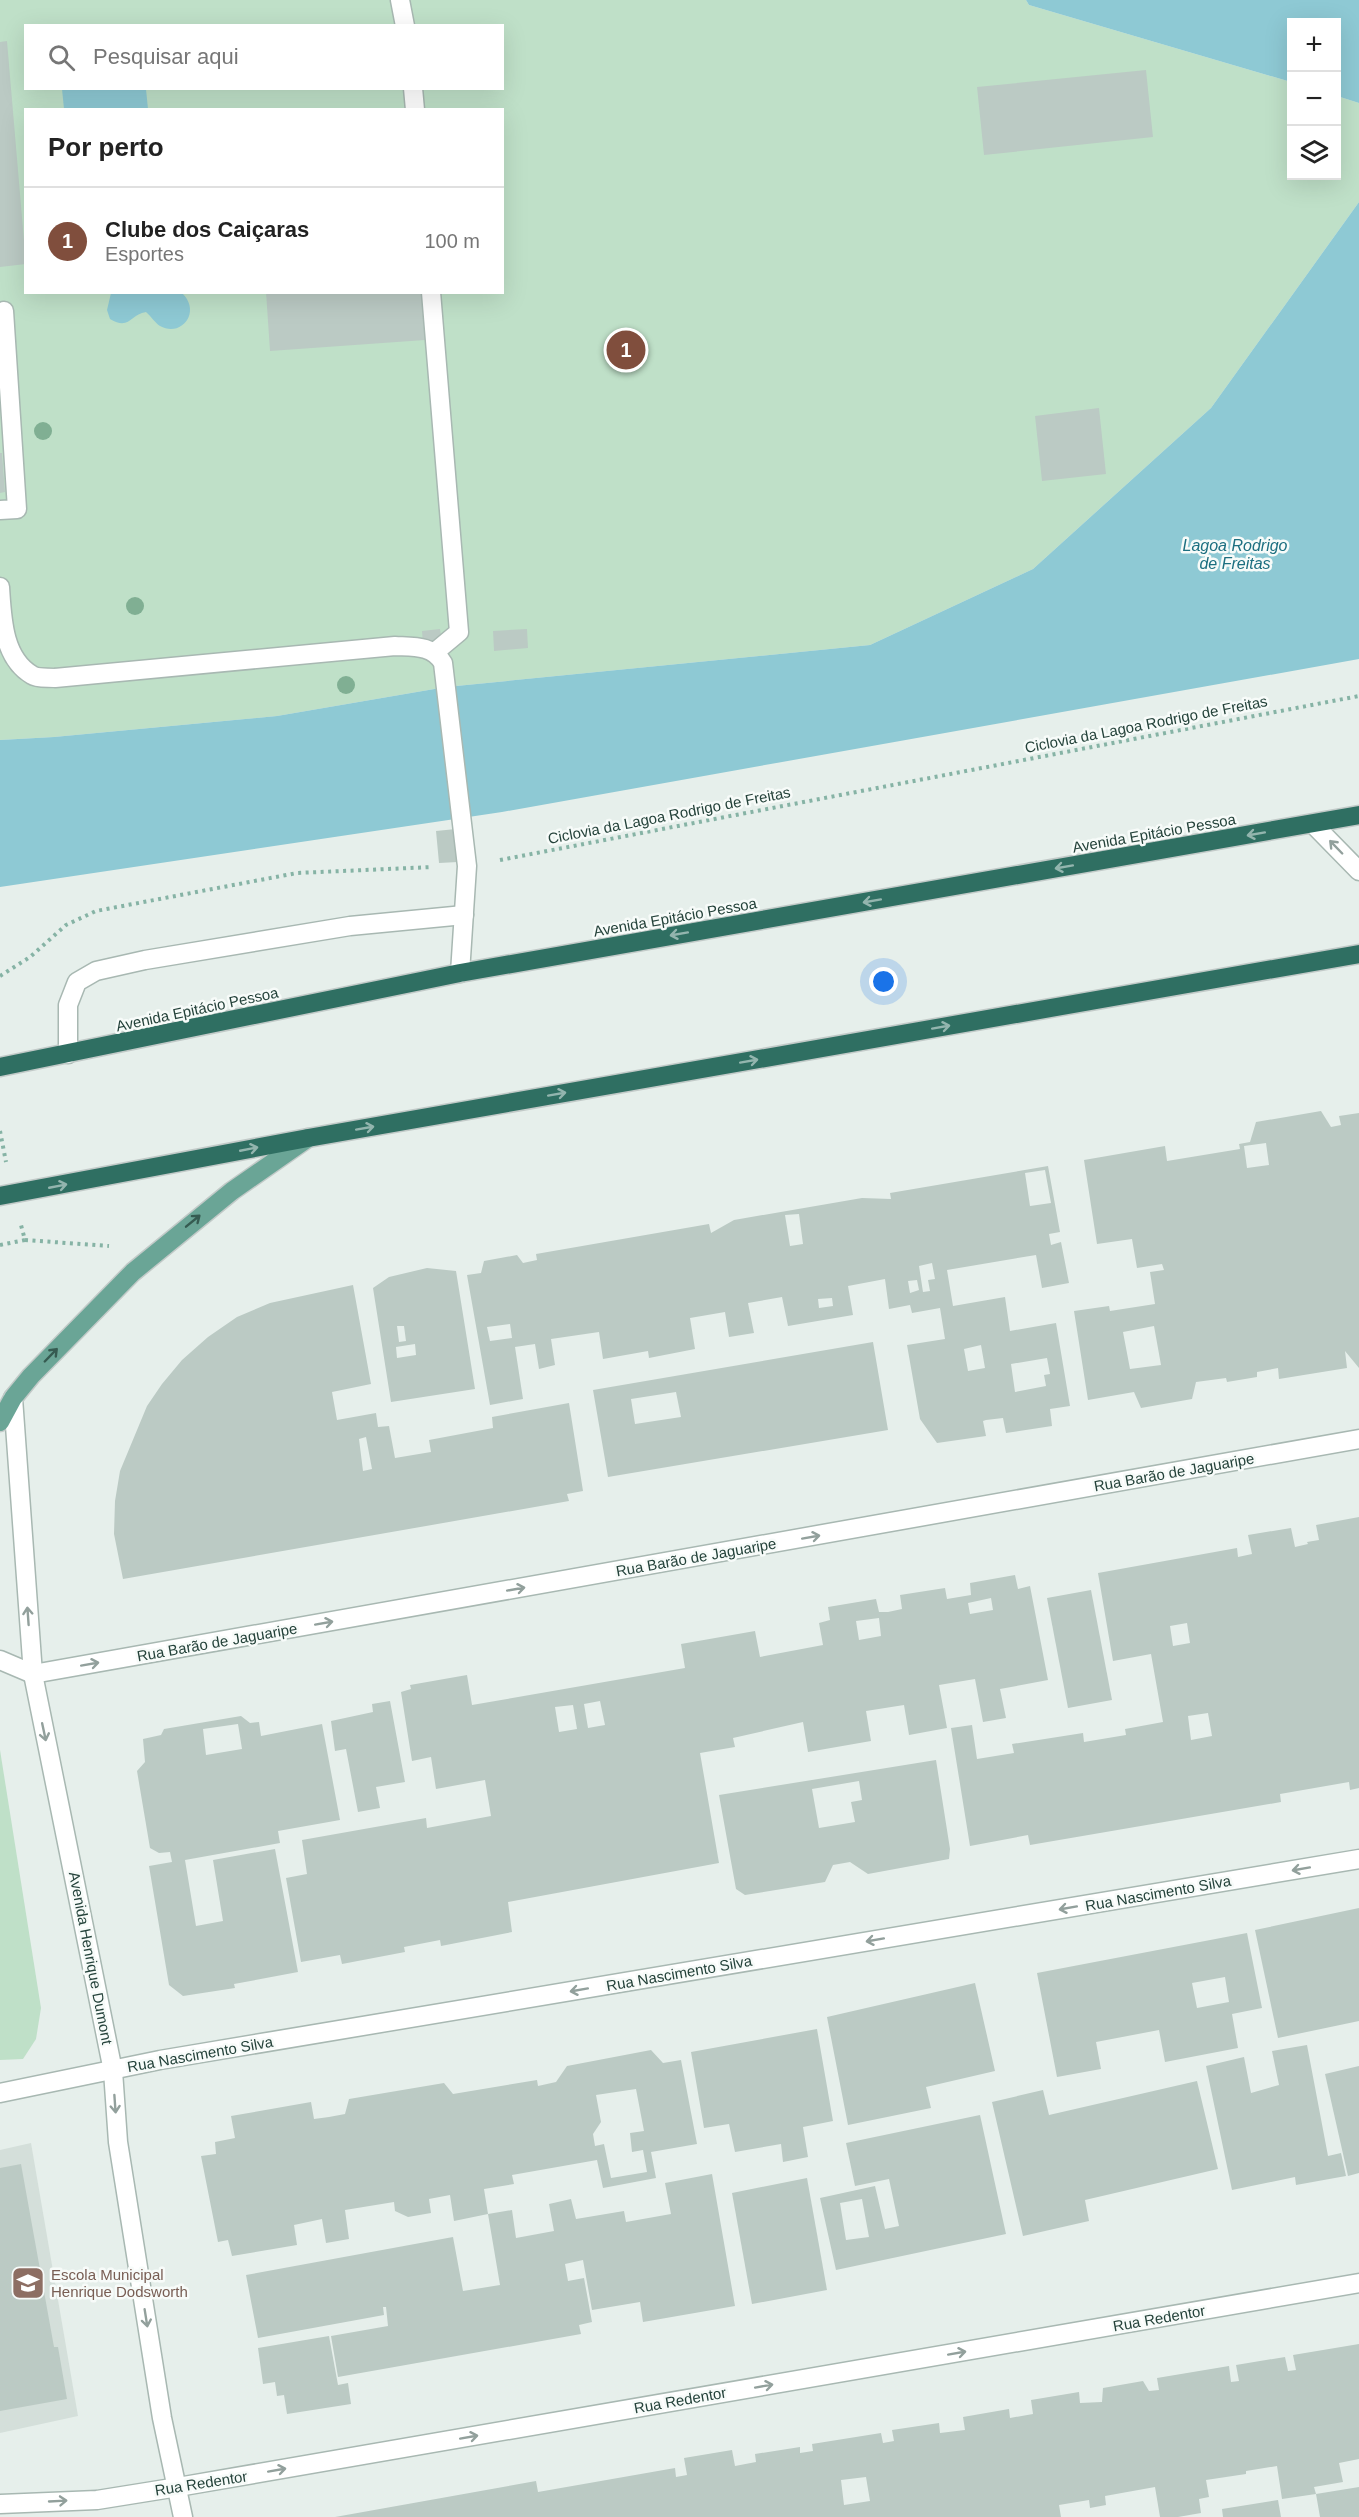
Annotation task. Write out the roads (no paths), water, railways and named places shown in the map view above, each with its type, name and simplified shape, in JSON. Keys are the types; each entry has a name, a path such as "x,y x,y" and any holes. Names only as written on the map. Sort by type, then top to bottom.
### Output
{"highway":[{"name":"Avenida Epitácio Pessoa","path":"0,1067 460,973 1359,815"},
{"path":"0,1196 308,1138 1359,954"}],"main road":[{"path":"0,1422 13,1398 31,1376 158,1250 232,1191 308,1138"}],"street":[{"path":"400,0 405,24"},
{"path":"413,90 415,108"},
{"path":"431,294 459,632 439,658 467,866 460,973"},
{"path":"0,510 17,509 4,311"},
{"path":"0,587 2,618 12,657 33,676 55,678 395,646 423,648 439,658"},
{"path":"1313,824 1359,871"},
{"path":"68,1054 68,1005 77,982 96,971 146,960 339,928 464,915"},
{"name":"Avenida Henrique Dumont","path":"13,1398 33,1674 113,2071 118,2142 162,2418 183,2517"},
{"name":"Rua Barão de Jaguaripe","path":"33,1674 1359,1439"},
{"path":"0,1660 33,1674"},
{"name":"Rua Nascimento Silva","path":"0,2093 160,2060 1359,1859"},
{"name":"Rua Redentor","path":"0,2504 97,2500 178,2487 1359,2283"}],"water":[{"path":"1026,0 1359,0 1359,103 1341,97 1341,18 1287,18 1287,81 1029,5"},
{"path":"62,90 146,90 148,108 64,108"},
{"name":"Lagoa Rodrigo de Freitas","path":"1359,202 1359,659 502,812 0,887 0,740 277,716 446,687 870,645 1033,569 1211,408"},
{"path":"111,294 183,294 188,300 190,308 186,321 175,329 160,326 146,312 126,323 117,322 110,319 107,310"}],"place":[{"name":"Clube dos Caiçaras","path":"626,350"},
{"name":"Escola Municipal Henrique Dodsworth","path":"28,2283"}]}
